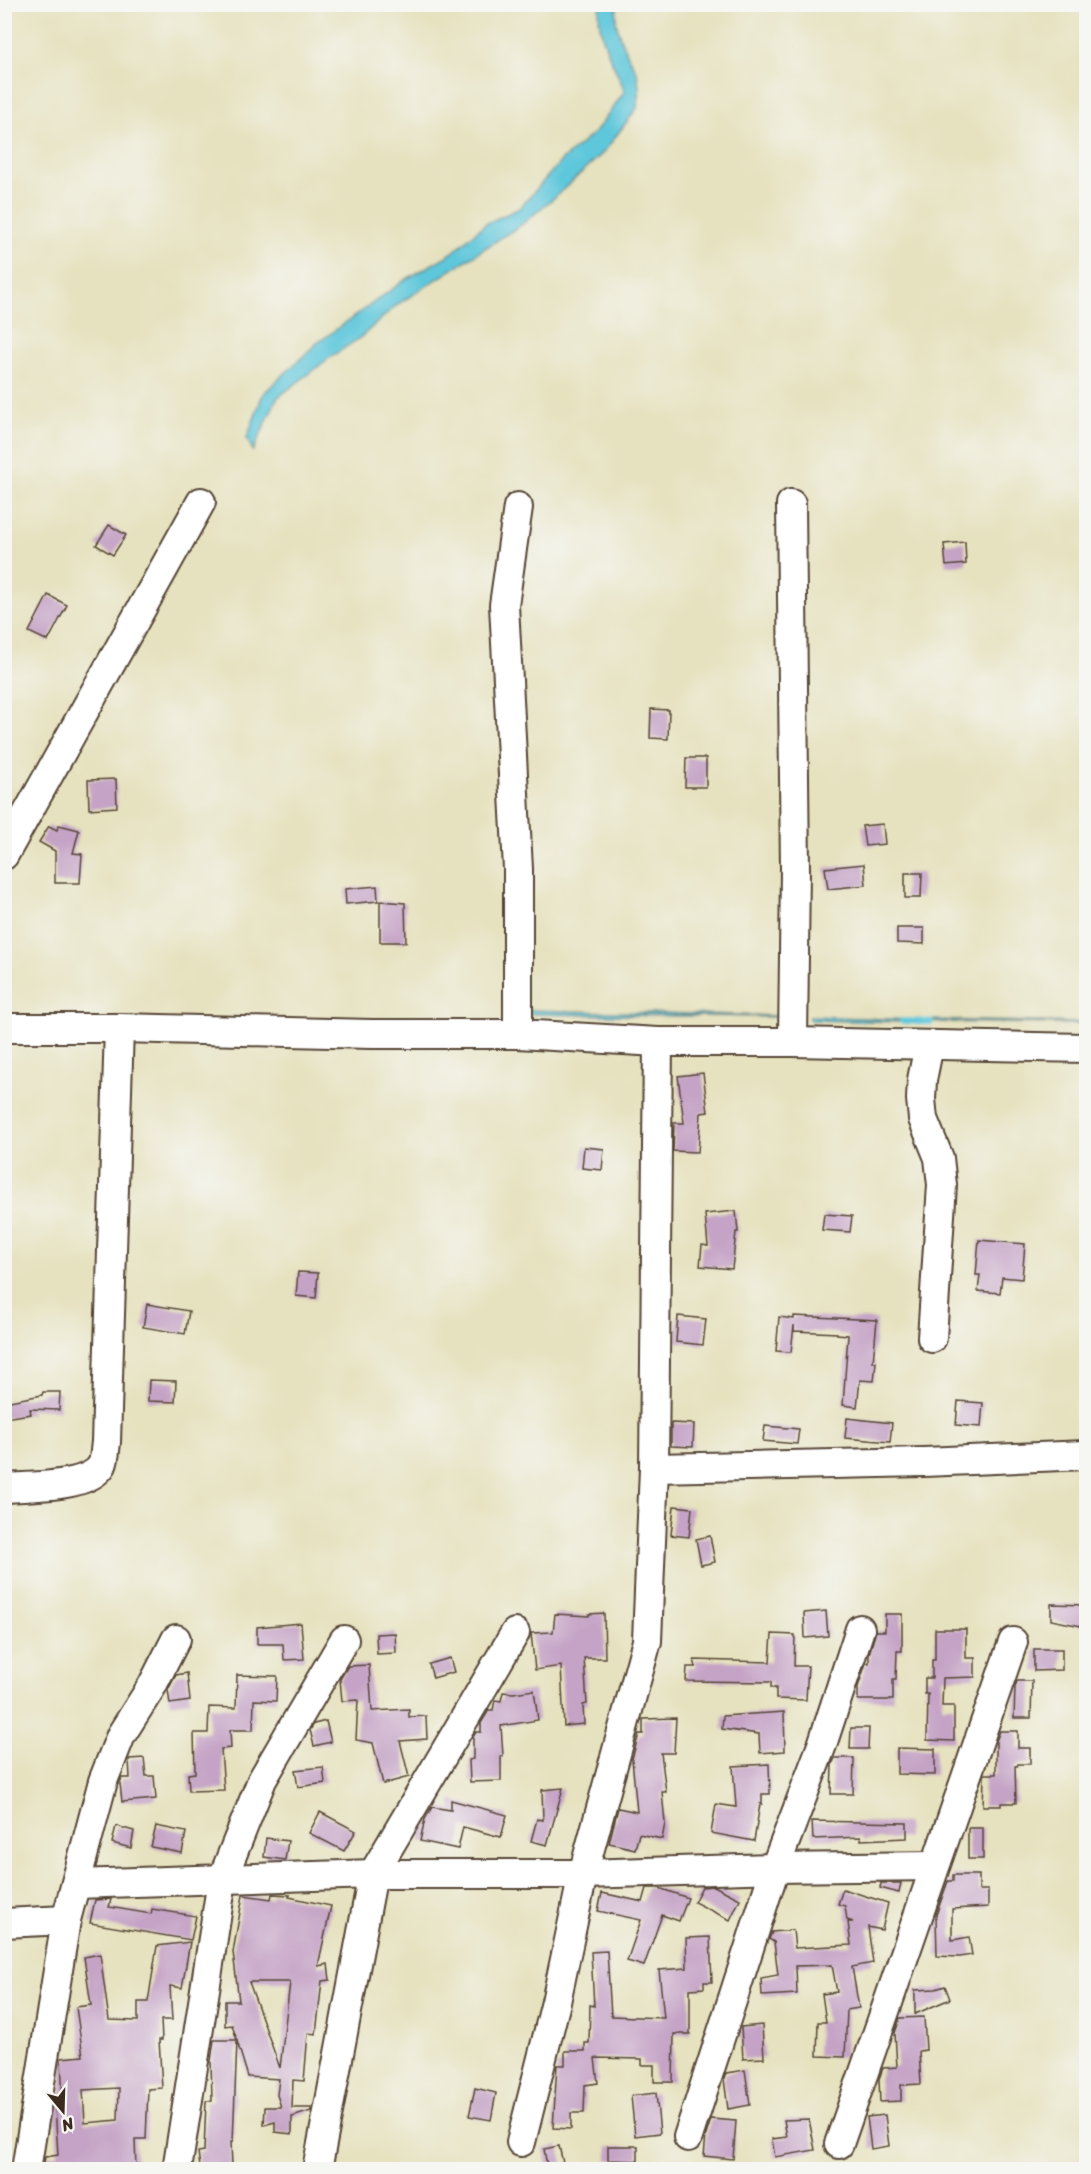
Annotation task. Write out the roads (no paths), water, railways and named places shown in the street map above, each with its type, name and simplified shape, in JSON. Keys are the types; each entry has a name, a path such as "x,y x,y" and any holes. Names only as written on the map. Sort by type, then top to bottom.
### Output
{"street":[{"path":"4,855 201,502"},
{"path":"791,504 795,869 793,1042"},
{"path":"518,507 504,605 518,869 518,1034"},
{"path":"4,1028 119,1028 361,1034 518,1034 658,1042 793,1042 1086,1048"},
{"path":"4,1488 75,1482 92,1475 102,1464 106,1430 119,1028"},
{"path":"521,2142 556,2002 583,1874 647,1641 654,1468 658,1042"},
{"path":"929,1046 922,1080 921,1099 923,1119 939,1158 942,1185 932,1338"},
{"path":"654,1468 924,1462 1086,1455"},
{"path":"688,2138 775,1868 822,1744 860,1629"},
{"path":"317,2169 373,1874 515,1633"},
{"path":"26,2169 66,1920 103,1781 120,1735 152,1686 177,1639"},
{"path":"177,2169 222,1880 262,1780 344,1640"},
{"path":"839,2144 1013,1642"},
{"path":"76,1884 373,1874 583,1874 934,1866"},
{"path":"4,1923 66,1920"}],"water":[{"path":"600,5 617,5 616,22 620,37 637,72 639,87 637,108 604,152 521,225 398,304 361,337 277,398 253,451 247,438 263,394 316,344 405,280 452,253 485,224 520,208 562,160 596,131 625,91 603,38 599,16"},
{"path":"527,1010 782,1016 527,1014"},
{"path":"810,1016 910,1020 910,1022 810,1020"},
{"path":"923,1020 1086,1023 1086,1024 923,1022"}],"waterway":[{"path":"902,1021 931,1022"}]}
